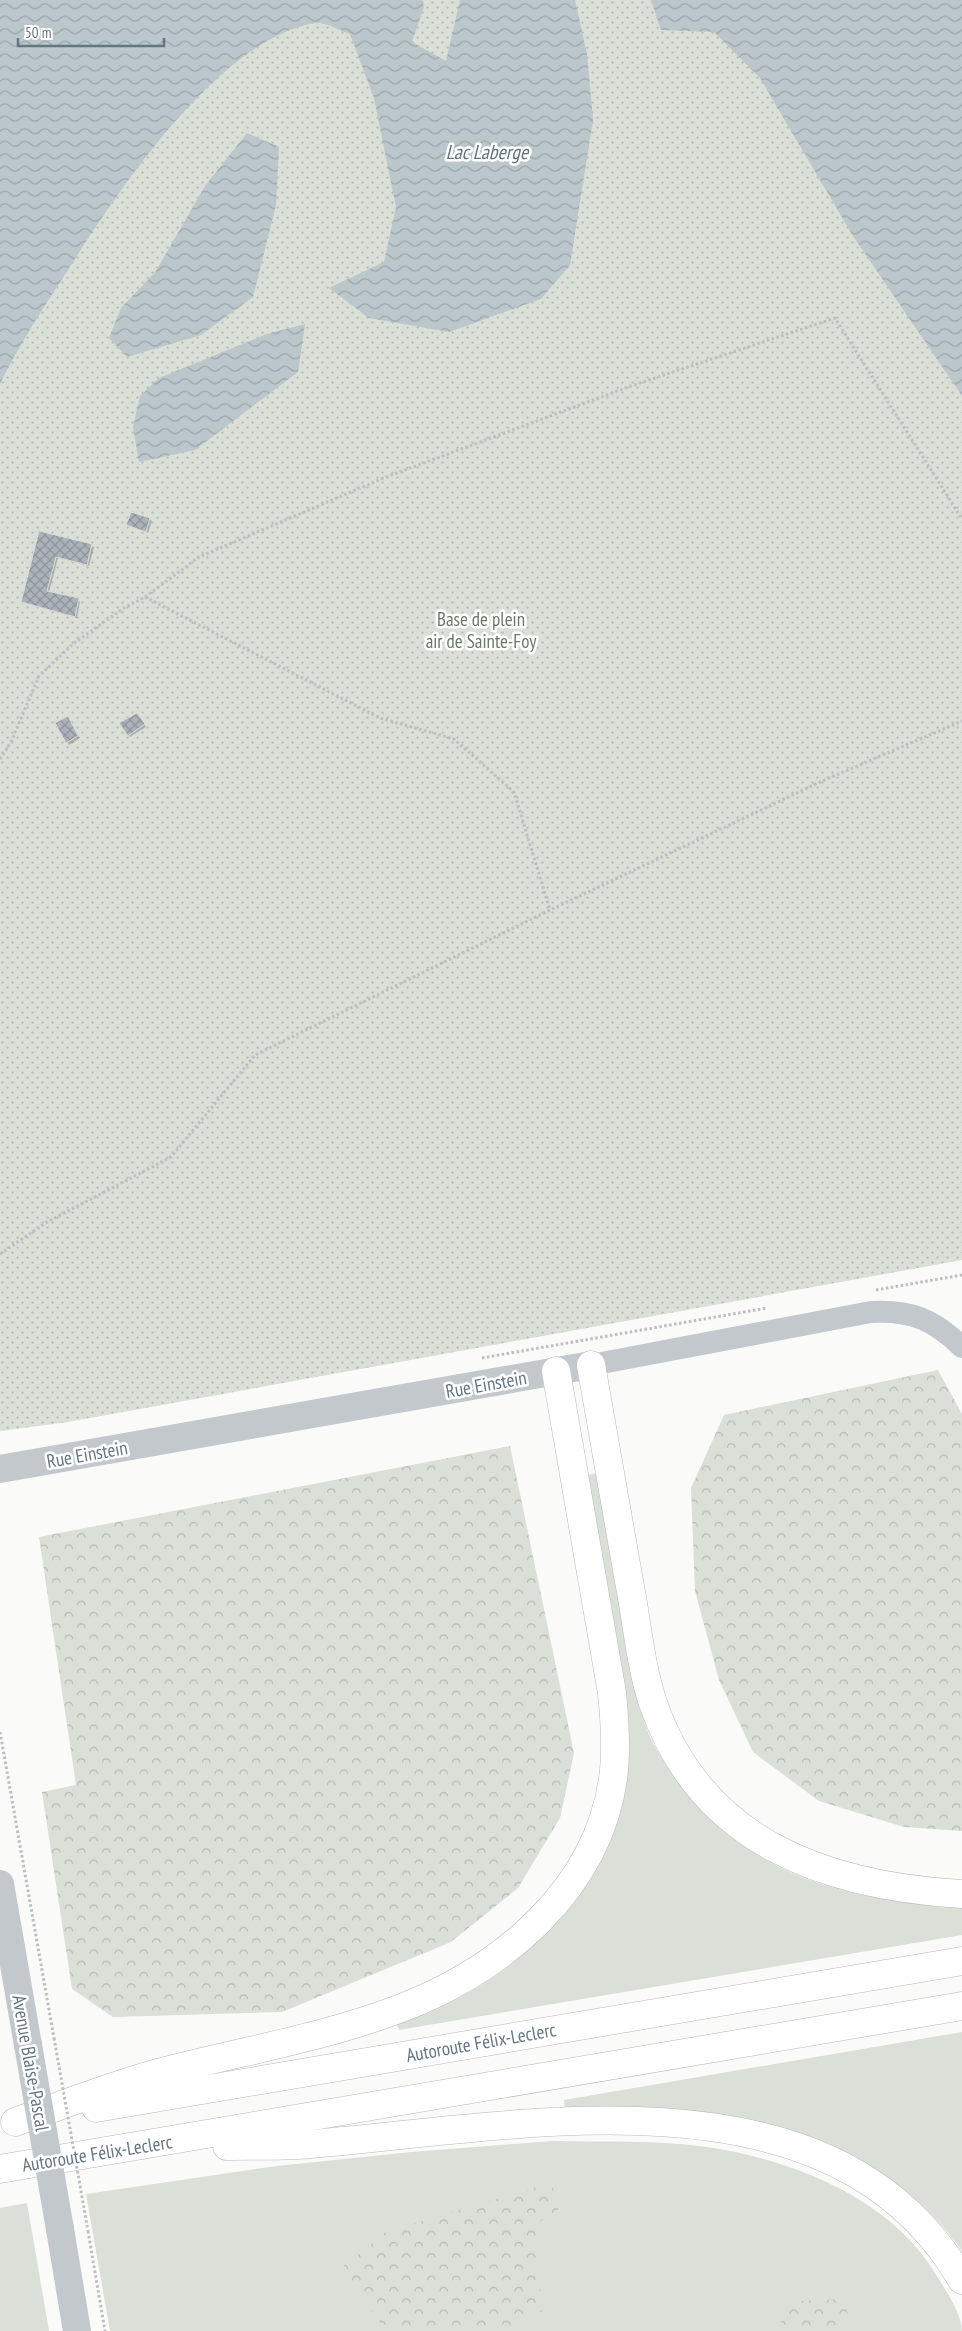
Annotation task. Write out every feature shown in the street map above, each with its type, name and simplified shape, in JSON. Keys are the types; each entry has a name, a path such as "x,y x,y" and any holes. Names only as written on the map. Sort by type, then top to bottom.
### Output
{"highway":[{"path":"591,1365 648,1683 667,1737 686,1772 732,1821 765,1844 796,1860 818,1869 866,1883 915,1891 962,1894"},
{"path":"8,2123 150,2075 322,2033 404,2007 458,1982 500,1955 548,1912 568,1888 587,1857 604,1819 613,1780 616,1739 612,1693 556,1371"},
{"name":"Autoroute Félix-Leclerc","path":"8,2123 962,1961"},
{"name":"Autoroute Félix-Leclerc","path":"0,2169 140,2147 962,2006"},
{"path":"140,2147 307,2145 443,2132 580,2122 660,2122 722,2128 752,2134 799,2148 861,2175 890,2196 922,2224 937,2241 962,2280"}],"street":[{"name":"Rue Einstein","path":"0,1469 591,1365 871,1312 896,1311 919,1317 941,1329 962,1347"},
{"name":"Avenue Blaise-Pascal","path":"0,1884 78,2331"}],"path":[{"path":"0,760 12,742 38,676 74,643 124,608 145,597 199,557 386,477 631,386 835,318 962,519"},
{"path":"145,597 380,718 454,739 514,792 550,910"},
{"path":"0,1254 47,1222 171,1157 256,1055 550,910 820,782 962,721"},
{"path":"0,1732 105,2331"}],"green space":[{"name":"Base de plein air de Sainte-Foy","path":"0,0 962,0 962,1260 68,1422 0,1431"},
{"path":"938,1370 962,1414 962,1831 904,1827 819,1801 753,1752 719,1680 695,1591 691,1488 724,1415"},
{"path":"510,1446 574,1753 560,1818 518,1888 451,1942 282,2012 113,2017 72,1989 42,1792 76,1785 39,1537"},
{"path":"599,1473 631,1668 641,1712 652,1741 664,1762 679,1782 706,1815 737,1841 770,1862 805,1878 842,1890 921,1904 962,1908 962,1935 399,2030 396,2022 458,1998 481,1985 521,1956 548,1931 572,1904 592,1874 609,1842 621,1809 628,1773 629,1736 627,1708 586,1475"},
{"path":"962,2032 962,2251 936,2219 907,2192 875,2169 839,2150 802,2135 763,2123 683,2110 639,2109 565,2112 564,2100"},
{"path":"552,2141 649,2142 707,2147 772,2161 836,2186 865,2203 892,2223 916,2247 952,2301 959,2316 962,2331 110,2331 86,2194 277,2166 411,2152"},
{"path":"550,2183 563,2206 535,2225 542,2311 506,2331 386,2331 341,2268 386,2232"},
{"path":"27,2203 49,2331 0,2331 0,2208"},
{"path":"845,2299 851,2331 773,2331 799,2301"}],"water":[{"name":"Lac Laberge","path":"0,0 422,0 424,7 412,42 446,61 460,0 575,0 587,54 593,120 570,265 541,299 449,332 369,318 329,288 384,262 396,207 374,98 350,34 327,25 314,23 277,36 241,59 206,89 172,125 112,203 87,240 31,328 0,384"},
{"path":"651,0 962,0 962,396 853,236 760,78 714,32 661,30"},
{"path":"247,133 279,147 276,205 253,297 201,335 127,357 109,338 121,308 156,271 205,186"},
{"path":"305,324 298,372 195,450 139,462 133,427 140,396 159,378 267,334"}],"building":[{"path":"131,512 150,518 146,532 126,525"},
{"path":"39,531 92,544 87,565 56,557 47,591 79,598 75,617 21,602"},
{"path":"137,713 145,724 128,736 119,723"},
{"path":"68,716 78,736 66,743 55,723"}]}
